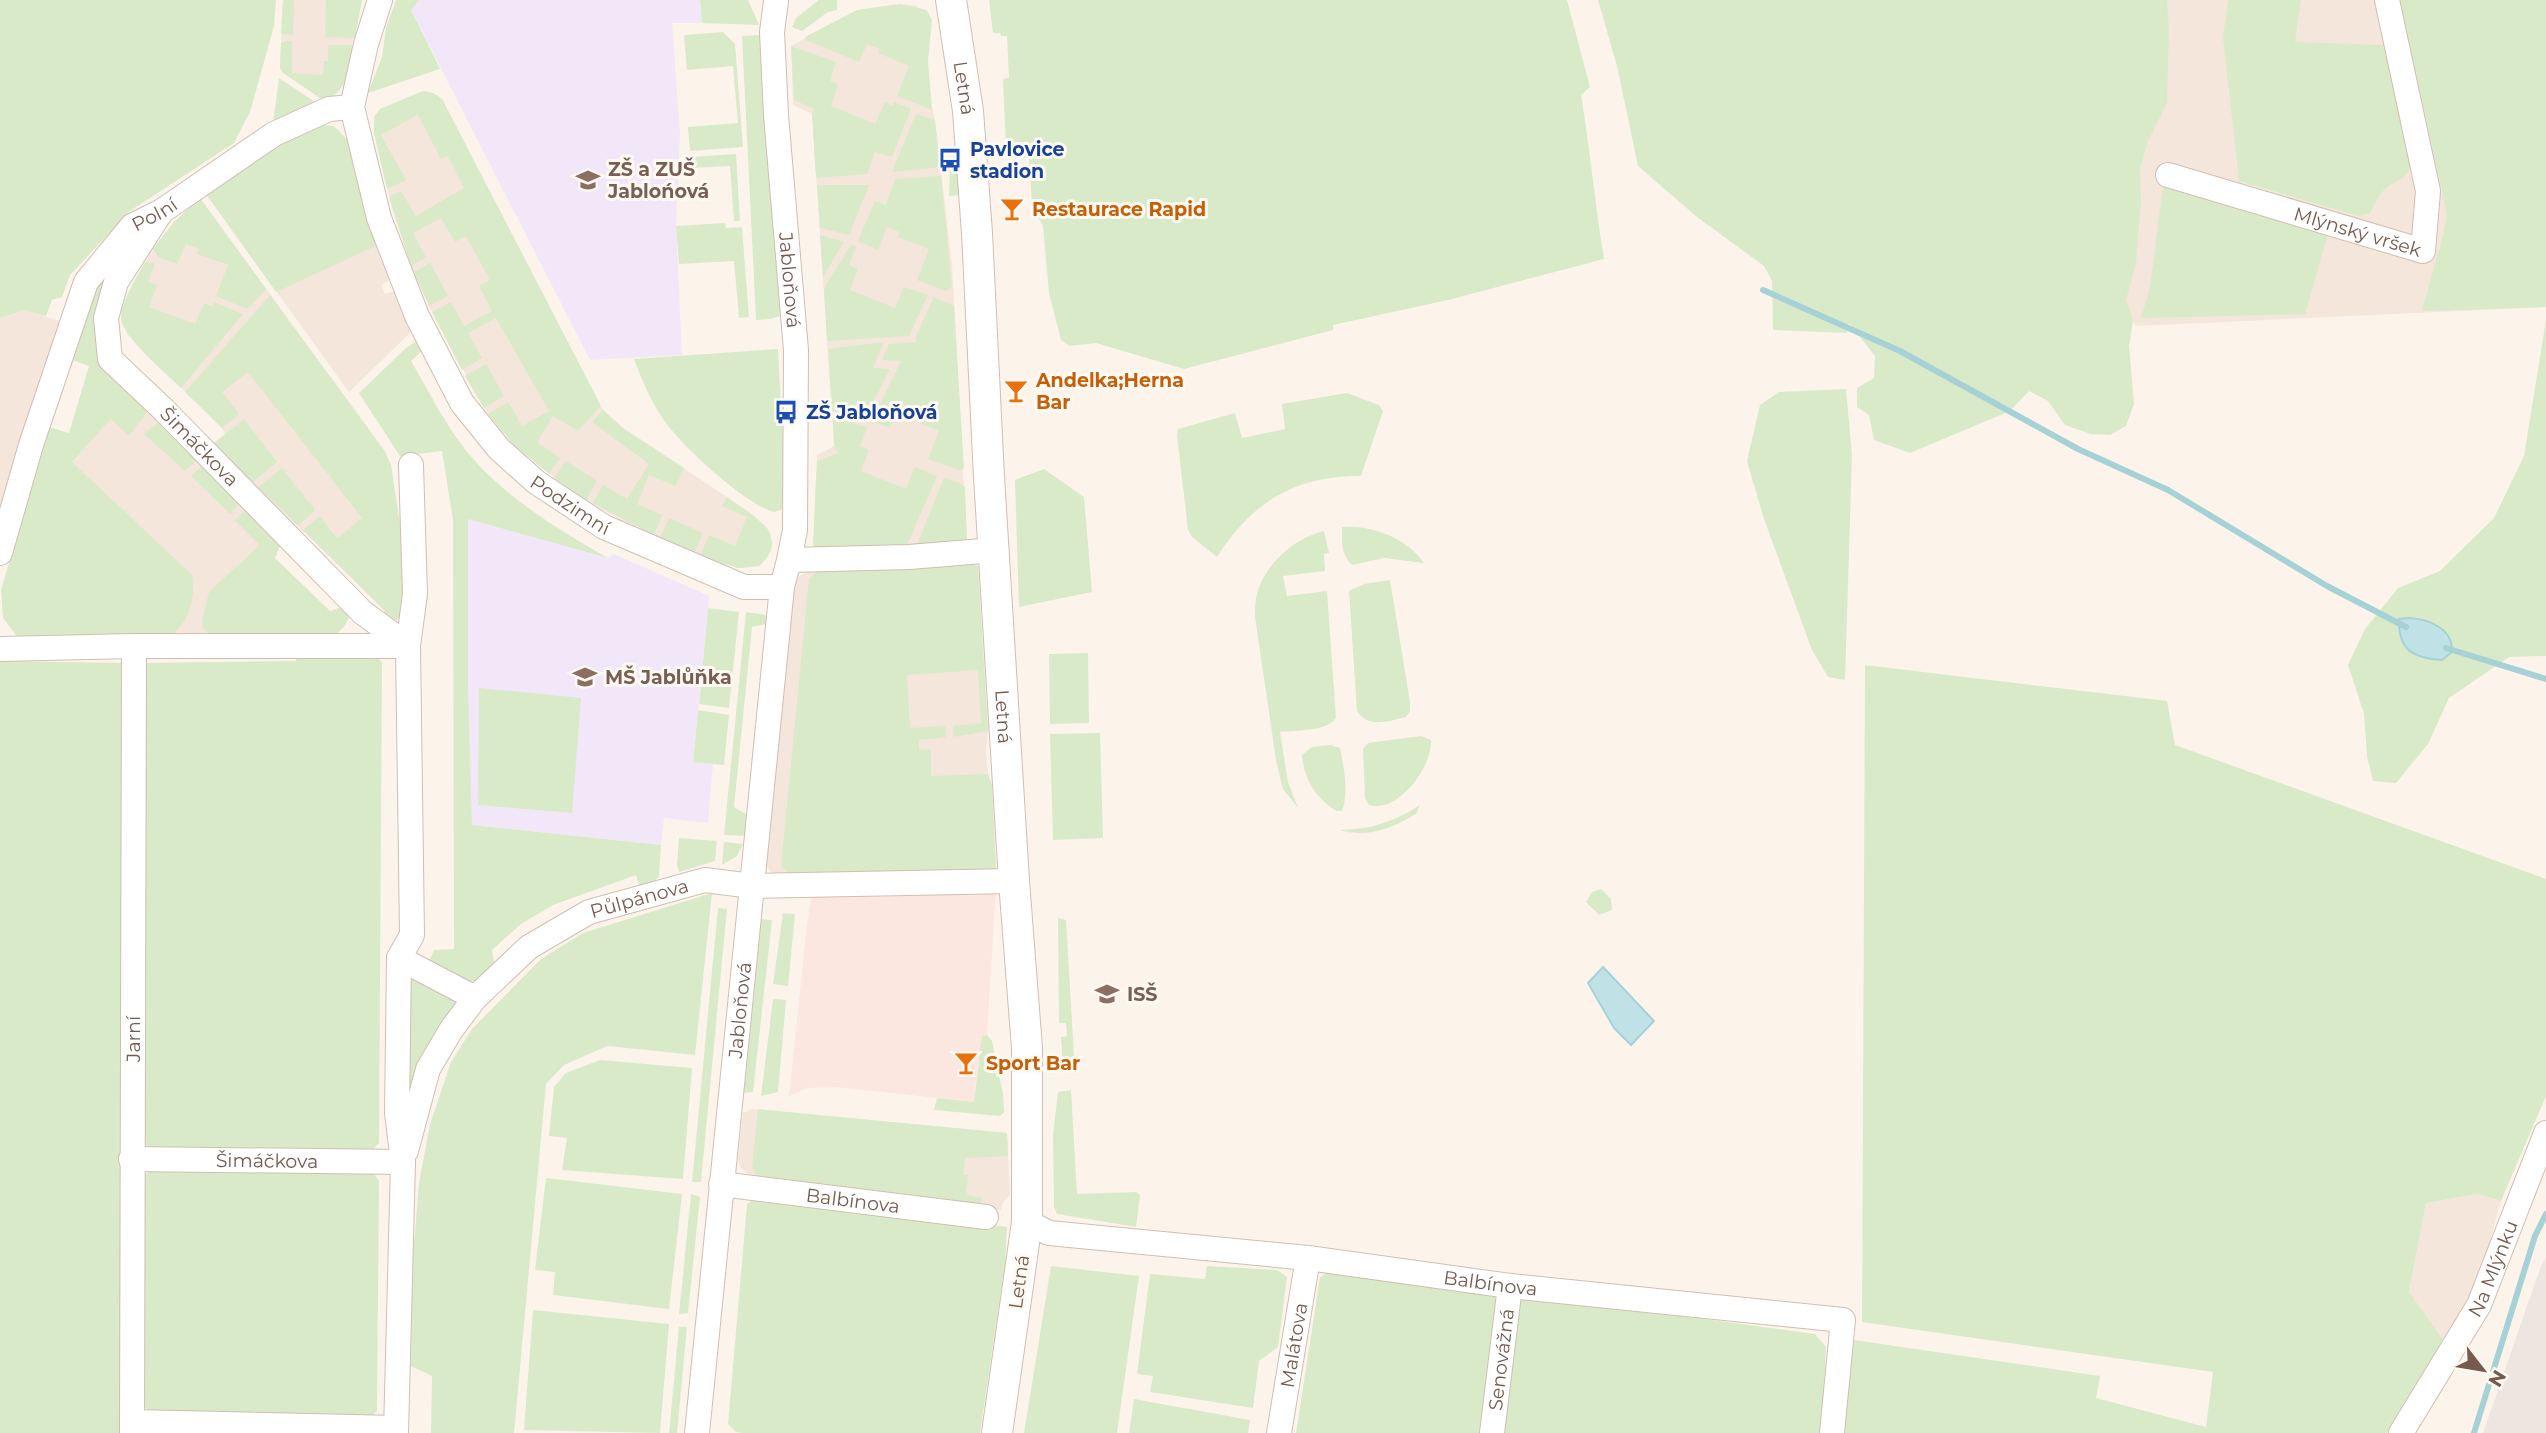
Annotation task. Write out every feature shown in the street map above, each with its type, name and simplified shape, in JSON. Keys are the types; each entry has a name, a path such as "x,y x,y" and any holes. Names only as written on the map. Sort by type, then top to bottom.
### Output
{"street":[{"path":"352,107 366,44 380,0"},
{"name":"Jabloňová","path":"777,0 772,32 776,115 796,350 795,530 789,560"},
{"name":"Letná","path":"951,0 968,111 1014,881 1027,1048 1027,1222 997,1433"},
{"name":"Mlýnský vršek","path":"2168,175 2423,251 2428,191 2387,0"},
{"name":"Polní","path":"0,553 31,445 86,282 132,226 162,211 274,134 329,109 352,107"},
{"name":"Podzimní","path":"352,107 379,218 417,316 462,403 499,449 536,482 621,536 744,587 782,587"},
{"name":"Šimáčkova","path":"162,211 116,282 106,318 110,359 164,410 362,612 408,646"},
{"path":"132,1428 396,1430 403,1162 397,1113 399,958 412,935 408,646 415,594 411,465"},
{"path":"782,587 789,560 909,557 995,550"},
{"name":"Jabloňová","path":"697,1433 782,587"},
{"name":"Jarní","path":"132,1428 134,646"},
{"path":"0,649 408,646"},
{"name":"Půlpánova","path":"403,1162 428,1069 451,1030 475,998 529,947 589,912 705,880 752,886 1014,881"},
{"path":"399,958 475,998"},
{"name":"Na Mlýnku","path":"2401,1433 2479,1305 2546,1133"},
{"name":"Šimáčkova","path":"131,1159 403,1162"},
{"name":"Balbínova","path":"721,1184 986,1217"},
{"name":"Balbínova","path":"1027,1222 1049,1233 1308,1258 1510,1286 1843,1320 1832,1433"},
{"name":"Malátova","path":"1279,1433 1308,1258"},
{"name":"Senovážná","path":"1492,1433 1510,1286"}],"shaded area":[{"path":"283,0 362,0 343,85 283,73 280,68"},
{"name":"ZŠ a ZUŠ Jablońová","path":"418,0 700,0 702,23 672,23 680,133 676,226 682,355 590,360 411,10"},
{"path":"2148,0 2524,0 2546,53 2546,307 2137,326 2115,304"},
{"path":"901,4 917,6 922,15 927,85 935,120 952,265 967,541 821,551 813,546 817,455 834,446 812,114 793,105 791,46 857,10"},
{"path":"423,91 442,99 603,410 623,428 767,527 771,535 770,552 759,566 738,568 700,556 621,520 575,494 513,444 484,408 429,306 411,266 394,214 374,133 374,117 380,109"},
{"path":"333,126 340,131 391,279 381,285 385,294 395,291 411,332 349,392 206,194 270,150"},
{"path":"200,198 384,450 391,465 404,601 382,616 385,611 213,444 225,434 222,428 128,335 121,318 141,269 174,222"},
{"path":"24,309 62,322 0,525 0,318"},
{"path":"130,392 282,541 212,637 170,636 72,462 111,419"},
{"name":"MŠ Jablůňka","path":"468,519 608,558 614,554 709,596 693,761 713,764 708,823 664,818 661,845 472,825 468,683"},
{"path":"978,566 988,731 986,749 992,786 996,869 777,875 771,872 767,866 767,855 795,579 814,567 816,572"},
{"path":"996,889 987,1035 982,1036 974,1100 976,1102 835,1087 808,1088 789,1096 812,893"},
{"path":"752,1109 1007,1133 1010,1195 1003,1202 1001,1210 751,1177 740,1167 738,1158 743,1113"},
{"path":"2478,1194 2501,1201 2474,1299 2444,1341 2409,1293 2426,1203"},
{"path":"2546,1258 2546,1433 2483,1433 2541,1266"}],"green space":[{"path":"0,0 276,0 274,26 250,112 234,143 130,211 70,275 62,297 52,300 46,316 24,310 0,318"},
{"path":"283,0 294,0 293,35 281,34"},
{"path":"326,0 362,0 355,38 325,37"},
{"path":"396,0 419,0 411,10 440,69 368,93 382,57 386,28"},
{"path":"700,0 748,0 759,25 702,23"},
{"path":"819,0 837,0 837,10 828,12 802,31 792,27 796,18"},
{"path":"989,0 1567,0 1590,87 1581,95 1604,259 1448,300 1333,325 1333,330 1184,369 1096,343 1070,346 1061,340 1049,293 1043,226 1032,206 1029,158 1022,158 1021,146 1006,146 1003,79 1009,78 1007,36 993,33"},
{"path":"1598,0 2167,0 2167,103 2148,141 2140,169 2141,200 2136,263 2126,300 2133,320 2129,346 2134,404 2126,426 2110,435 2091,434 2065,425 2048,401 2029,391 2010,411 1910,453 1874,440 1869,415 1857,407 1857,388 1874,378 1875,356 1849,323 1847,333 1773,330 1772,281 1764,266 1697,217 1638,166 1617,66"},
{"path":"2228,0 2301,0 2295,42 2384,45 2410,166 2403,178 2383,190 2370,213 2359,216 2239,181 2223,38"},
{"path":"2400,0 2546,0 2546,307 2422,311 2447,214"},
{"path":"900,4 927,10 932,21 928,61 932,110 897,96 909,66 878,53 880,49 867,44 859,62 806,40 805,37 857,10"},
{"path":"723,32 735,44 743,147 690,151 688,127 738,123 733,66 687,70 684,35"},
{"path":"761,35 782,309 780,316 756,320 742,36"},
{"path":"292,41 292,73 323,75 324,61 328,61 328,45 353,45 347,78 338,92 323,100 283,73 280,68 281,43"},
{"path":"791,46 836,62 830,81 838,84 831,106 875,124 885,102 892,106 894,102 911,109 892,157 875,152 867,174 816,178 812,113 814,109 794,100"},
{"path":"279,78 315,102 273,123"},
{"path":"423,91 442,99 601,406 578,431 553,416 537,442 560,458 549,474 513,444 488,414 508,402 522,426 549,411 496,318 468,333 482,358 462,370 432,312 451,302 464,326 492,311 479,286 490,280 466,236 455,242 441,218 413,233 426,257 411,266 389,197 401,191 416,216 464,188 448,156 441,159 418,115 381,135 406,180 387,189 374,133 374,117 380,109"},
{"path":"916,114 935,120 940,167 892,172"},
{"path":"323,125 333,126 347,139 380,244 276,292 206,194 264,157 264,153 302,132"},
{"path":"736,154 740,221 734,221 730,166 691,168 690,157"},
{"path":"954,165 962,184 963,195 949,196 950,172"},
{"path":"941,176 952,287 946,291 917,280 929,249 898,237 900,232 887,227 878,250 858,241 875,201 886,205 895,179"},
{"path":"817,185 869,185 849,235 820,228"},
{"path":"2163,186 2328,234 2305,314 2141,318 2150,287"},
{"path":"200,198 266,289 248,309 216,296 228,265 197,254 199,249 186,244 177,264 158,257 153,249 174,222"},
{"path":"725,223 726,228 742,227 749,317 739,318 734,261 679,264 676,226"},
{"path":"820,235 844,242 823,277"},
{"path":"851,245 857,246 849,265 858,269 850,290 895,308 904,287 928,295 909,336 827,341 824,288"},
{"path":"120,261 114,377 147,412 129,436 111,419 72,462 192,575 190,608 177,631 170,636 18,638 3,618 1,590 49,427 69,433 89,366 69,359 99,276"},
{"path":"145,262 155,263 148,282 157,285 149,307 195,324 204,303 212,306 214,302 243,314 181,388 137,345 123,326 121,312"},
{"path":"430,263 448,296 429,306 414,272"},
{"path":"270,295 384,450 391,465 402,537 404,601 403,613 395,622 382,616 385,611 303,530 320,516 337,538 362,518 248,372 222,392 239,414 222,428 185,392"},
{"path":"934,297 954,306 964,469 959,470 928,459 939,431 909,418 911,413 897,408 890,428 872,421 901,361 882,360 889,344 916,342 916,336"},
{"path":"2546,320 2546,656 2509,657 2449,698 2428,744 2396,783 2373,781 2367,756 2364,714 2348,665 2365,629 2398,588 2440,571 2494,518 2524,456"},
{"path":"420,339 425,348 411,361 447,424 476,462 492,479 529,508 608,558 468,519 468,683 472,825 661,845 659,877 641,891 636,875 553,905 521,924 492,950 495,969 482,981 467,981 428,964 434,950 454,949 453,520 442,451 400,456 359,393 406,348"},
{"path":"884,342 873,368 890,369 864,419 832,410 828,349"},
{"path":"778,349 785,479 784,509 774,512 733,488 678,437 653,403 634,359"},
{"path":"486,364 504,396 484,408 465,376"},
{"path":"1846,389 1852,455 1845,680 1828,677 1812,650 1764,519 1747,461 1760,405 1779,392"},
{"path":"1347,393 1379,405 1383,411 1361,476 1316,481 1278,496 1245,521 1217,557 1192,537 1188,530 1178,429 1235,413 1242,438 1285,429 1282,404"},
{"path":"603,410 623,428 684,468 675,486 649,475 637,504 662,515 654,535 593,503 603,485 627,499 649,464 592,422"},
{"path":"833,418 867,427 860,446 869,450 861,471 906,489 915,467 937,476 906,547 821,551 813,546 817,461 838,453 834,446"},
{"path":"244,419 277,462 253,482 213,444"},
{"path":"159,422 198,459 185,471 144,434"},
{"path":"566,461 597,481 586,500 554,478"},
{"path":"203,465 241,502 230,514 191,476"},
{"path":"282,468 315,510 298,526 258,487"},
{"path":"1044,469 1084,497 1092,592 1019,607 1015,480"},
{"path":"944,478 965,487 967,541 916,547"},
{"path":"727,497 756,518 770,535 772,545 769,555 759,566 738,568 700,556 709,535 735,546 747,517 722,506"},
{"path":"248,508 282,541 275,558 330,611 346,606 350,609 346,624 335,635 212,637 203,628 202,621 209,592 260,545 235,520"},
{"path":"669,518 703,533 694,553 660,538"},
{"path":"1342,527 1365,528 1388,535 1417,554 1424,563 1384,558 1352,565 1344,552"},
{"path":"1324,531 1329,553 1324,554 1325,571 1283,576 1287,596 1327,591 1336,718 1332,723 1318,728 1280,732 1288,782 1298,808 1283,789 1276,760 1255,603 1267,572 1282,554 1302,540"},
{"path":"969,563 978,566 988,731 953,737 953,726 981,723 978,670 907,675 910,728 945,726 946,737 919,740 919,750 931,749 931,776 988,774 992,786 996,869 789,873 781,866 809,579 816,572"},
{"path":"1390,580 1410,711 1406,717 1373,722 1362,717 1357,711 1349,591 1364,584"},
{"path":"708,608 739,612 729,708 699,704"},
{"path":"746,612 767,615 767,624 752,627 734,807 749,816 746,836 724,835"},
{"path":"1088,653 1089,723 1050,724 1049,654"},
{"path":"376,654 382,663 379,1143 369,1153 153,1153 143,1143 146,663 296,661 296,655"},
{"path":"0,661 128,663 121,1433 0,1433"},
{"path":"1865,665 2167,701 2175,745 2546,879 2546,1096 2501,1201 2478,1194 2426,1203 2409,1292 2444,1341 2387,1433 1843,1433 1847,1339 2100,1376 2096,1398 2206,1427 2213,1372 1862,1322"},
{"path":"479,688 581,698 572,813 478,805"},
{"path":"698,710 729,715 724,765 693,762"},
{"path":"1100,733 1103,838 1053,840 1050,734"},
{"path":"1421,736 1431,740 1430,751 1412,786 1391,802 1380,806 1369,805 1365,798 1363,749 1368,743"},
{"path":"1331,745 1340,748 1343,764 1345,788 1342,811 1337,811 1317,795 1308,781 1303,764 1302,755 1312,747"},
{"path":"1420,805 1416,814 1379,831 1360,833 1339,830 1381,824"},
{"path":"679,838 717,841 715,861 679,872"},
{"path":"724,842 743,844 737,856 722,865"},
{"path":"1601,889 1611,899 1612,910 1599,915 1586,902 1592,892"},
{"path":"712,893 695,1055 607,1046 564,1065 546,1084 514,1433 431,1433 432,1376 411,1366 413,1257 419,1183 430,1124 451,1062 472,1029 541,959 583,933"},
{"path":"718,908 727,909 701,1182 692,1182"},
{"path":"783,913 795,914 788,986 773,984"},
{"path":"1058,918 1066,920 1075,1073 1066,1071 1063,1067 1061,1037 1067,1036 1066,1023 1059,1023"},
{"path":"758,919 772,920 753,1092 740,1093"},
{"path":"417,978 450,995 456,1005 423,1053 405,1104 411,980"},
{"path":"773,999 786,1000 778,1092 761,1096"},
{"path":"987,1035 992,1041 1004,1112 1000,1116 934,1110 937,1098 974,1102 982,1036"},
{"path":"600,1060 692,1068 683,1179 562,1170 567,1138 549,1136 554,1087 566,1073"},
{"path":"1071,1090 1077,1194 1136,1192 1140,1195 1136,1227 1057,1214 1054,1207 1053,1135 1058,1092"},
{"path":"758,1109 1007,1133 1008,1156 965,1158 963,1175 968,1175 966,1195 982,1198 980,1207 758,1179 752,1168"},
{"path":"153,1168 370,1168 379,1181 377,1411 368,1419 149,1412 142,1404 141,1179"},
{"path":"546,1178 682,1194 669,1309 553,1295 555,1272 535,1270"},
{"path":"691,1194 700,1197 688,1313 679,1314"},
{"path":"759,1196 1007,1227 1005,1264 980,1433 742,1433 736,1432 728,1424 747,1204"},
{"path":"1051,1266 1139,1276 1117,1433 1024,1433"},
{"path":"1207,1266 1277,1270 1287,1277 1278,1347 1259,1361 1253,1408 1150,1392 1153,1376 1137,1374 1150,1274 1205,1279"},
{"path":"1331,1271 1492,1292 1499,1303 1484,1433 1296,1433 1320,1277"},
{"path":"1525,1295 1815,1334 1826,1347 1822,1433 1499,1433 1516,1301"},
{"path":"533,1310 669,1324 660,1433 524,1430"},
{"path":"679,1327 687,1327 677,1433 669,1433"},
{"path":"1134,1399 1250,1420 1248,1433 1129,1433"}],"water":[{"path":"2399,619 2425,620 2439,627 2449,637 2452,652 2442,660 2423,657 2409,650 2401,638"},
{"path":"1603,967 1654,1021 1631,1045 1614,1028 1588,983"}],"waterway":[{"path":"1763,290 1900,351 2078,449 2168,490 2327,586 2406,627"},
{"path":"2446,648 2546,679"},
{"path":"2474,1433 2535,1236 2546,1214"}],"place":[{"name":"Pavlovice stadion","path":"950,160"},
{"name":"ZŠ a ZUŠ Jablońová","path":"588,180"},
{"name":"Restaurace Rapid","path":"1012,209"},
{"name":"Andelka;Herna Bar","path":"1016,391"},
{"name":"ZŠ Jabloňová","path":"786,412"},
{"name":"MŠ Jablůňka","path":"585,677"},
{"name":"ISŠ","path":"1107,994"},
{"name":"Sport Bar","path":"966,1063"}]}
